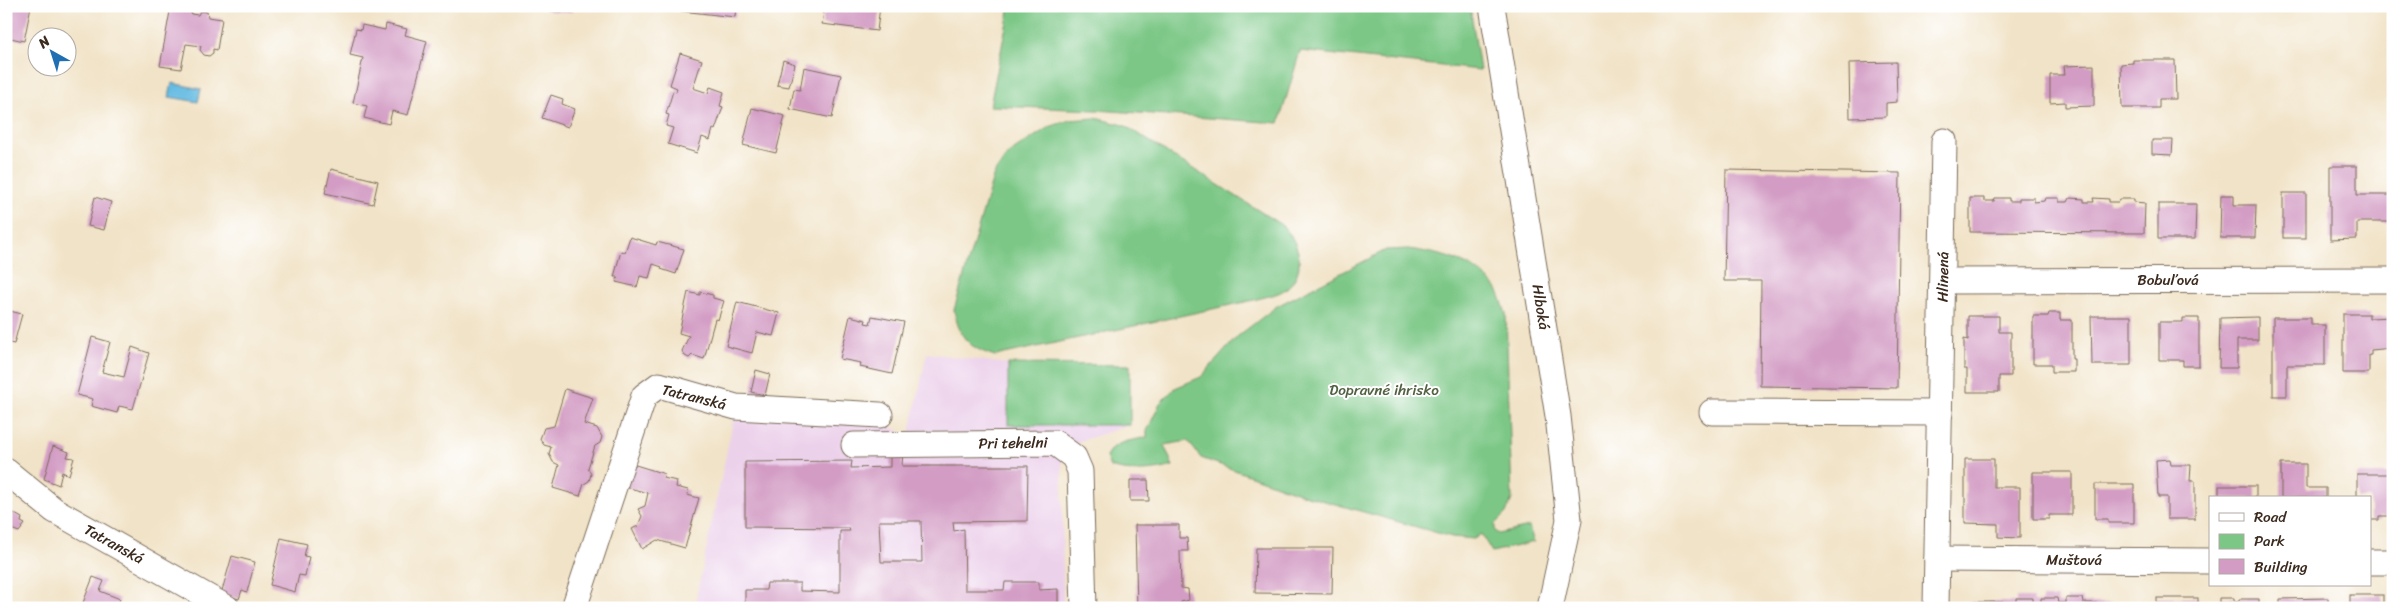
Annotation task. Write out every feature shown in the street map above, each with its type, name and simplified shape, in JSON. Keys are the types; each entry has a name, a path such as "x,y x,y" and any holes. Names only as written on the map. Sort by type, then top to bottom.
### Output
{"street":[{"name":"Hlboká","path":"1492,6 1557,407 1569,520 1550,608"},
{"name":"Hlinená","path":"1936,608 1944,280 1944,141"},
{"name":"Bobuľová","path":"1944,280 2393,280"},
{"name":"Tatranská","path":"574,608 644,396 659,385 736,408 880,415"},
{"path":"1712,412 1940,413"},
{"name":"Pri tehelni","path":"854,445 1055,443 1074,457 1080,471 1084,608"},
{"name":"Tatranská","path":"6,471 54,510 227,608"},
{"name":"Muštová","path":"1937,559 2209,561"},
{"path":"2372,562 2393,562"}],"shaded area":[{"path":"927,353 1008,364 1130,365 1130,425 1062,447 1063,608 694,608 735,412 883,422 909,437"}],"green space":[{"path":"1010,6 1470,6 1480,70 1300,51 1279,123 1097,110 990,106"},
{"path":"1095,118 1124,125 1283,226 1294,241 1297,249 1299,265 1297,273 1293,281 1284,290 1254,300 995,356 985,353 966,340 959,328 954,310 994,174 1008,154 1049,127 1070,120"},
{"name":"Dopravné ihrisko","path":"1409,249 1445,256 1468,265 1488,279 1499,294 1506,314 1512,499 1506,513 1495,524 1495,531 1499,534 1529,527 1534,542 1492,552 1481,534 1474,539 1452,537 1307,496 1201,458 1188,441 1164,445 1173,466 1158,470 1142,471 1110,467 1106,457 1109,452 1123,442 1147,437 1147,431 1160,403 1175,388 1201,377 1238,336 1277,306 1386,250"},
{"path":"1008,364 1130,365 1130,425 1008,425"}],"water":[{"path":"172,83 201,89 198,102 169,97"}],"building":[{"path":"11,6 31,6 24,41 6,37"},
{"path":"171,6 192,9 191,14 198,15 200,11 207,12 208,17 222,19 217,50 213,49 213,53 209,56 204,55 200,50 201,46 186,44 181,69 160,66"},
{"path":"549,6 572,6 572,12 549,11"},
{"path":"682,6 736,6 735,17 681,11"},
{"path":"825,6 880,6 877,31 822,24"},
{"path":"386,24 407,29 405,35 427,41 408,115 392,111 389,124 364,118 367,106 353,103 363,58 350,55 356,29 361,30 362,25 385,30"},
{"path":"680,53 702,60 693,88 708,93 710,87 724,92 720,106 723,107 715,130 713,129 710,140 702,137 697,153 668,144 673,128 666,126 669,115 666,114 673,91 676,92 677,88 670,85"},
{"path":"783,60 795,64 789,87 777,85"},
{"path":"2133,60 2175,60 2176,99 2159,99 2159,108 2122,108 2121,64 2133,63"},
{"path":"1896,62 1897,102 1886,103 1886,117 1850,118 1849,63"},
{"path":"2094,65 2094,106 2065,107 2065,102 2050,103 2050,75 2065,75 2064,66"},
{"path":"804,67 841,75 832,118 790,109 794,89 800,90"},
{"path":"551,95 563,99 562,104 575,109 568,127 542,118"},
{"path":"752,108 785,116 776,153 743,145"},
{"path":"2152,140 2173,140 2172,155 2152,154"},
{"path":"2330,166 2357,166 2357,195 2393,195 2393,222 2357,222 2357,239 2330,240"},
{"path":"331,169 378,181 373,204 325,193"},
{"path":"1726,170 1900,173 1897,388 1760,386 1761,281 1724,281"},
{"path":"2283,193 2306,193 2306,238 2283,238"},
{"path":"2221,195 2234,195 2234,205 2256,205 2255,238 2220,238"},
{"path":"95,197 111,202 104,230 88,226"},
{"path":"1970,198 1984,198 1984,201 1994,201 1995,198 2009,198 2009,201 2019,201 2019,198 2034,198 2034,202 2044,201 2045,198 2059,198 2059,202 2068,202 2070,198 2084,199 2084,202 2094,202 2093,198 2109,199 2109,202 2118,202 2120,199 2134,199 2134,202 2145,203 2144,233 1970,232"},
{"path":"2158,204 2196,204 2195,239 2158,239"},
{"path":"630,237 656,245 657,242 684,249 676,274 653,264 649,278 640,276 637,287 616,282 618,277 614,277 621,251 625,252"},
{"path":"688,292 700,295 700,292 713,295 713,298 724,301 718,320 715,319 704,359 692,355 689,358 682,351 689,336 679,333"},
{"path":"737,302 779,313 773,336 757,332 752,353 726,346"},
{"path":"6,310 22,314 14,344 6,342"},
{"path":"2049,313 2060,313 2060,320 2072,320 2074,372 2052,372 2052,364 2033,364 2033,316 2048,316"},
{"path":"2343,314 2369,314 2369,318 2393,317 2393,348 2371,350 2371,355 2369,355 2369,373 2343,373"},
{"path":"850,316 866,320 865,323 870,324 872,316 904,322 892,374 860,367 861,363 840,359"},
{"path":"1968,316 1999,316 1999,332 2011,332 2011,376 1999,376 1999,392 1967,392 1967,369 1964,369 1964,339 1968,340"},
{"path":"2091,316 2131,316 2131,365 2092,365"},
{"path":"2258,317 2258,340 2237,340 2237,368 2219,368 2220,318"},
{"path":"2183,318 2199,318 2199,366 2183,366 2183,360 2159,360 2159,322 2183,322"},
{"path":"2273,318 2311,318 2311,325 2325,325 2325,365 2287,365 2287,396 2273,396"},
{"path":"92,337 110,342 102,372 124,377 132,347 149,353 133,409 119,406 117,413 91,406 93,399 77,395"},
{"path":"756,370 770,374 765,395 751,392"},
{"path":"565,389 593,398 584,424 597,428 602,437 600,443 595,446 588,468 591,474 589,481 584,484 580,496 553,488 559,465 553,462 549,454 551,447 544,445 540,439 544,428 554,426"},
{"path":"53,446 69,452 67,457 74,458 69,475 62,472 59,485 44,479"},
{"path":"890,451 903,451 902,466 1028,466 1027,521 953,522 954,531 964,529 965,590 1004,590 1005,582 1039,582 1039,590 1058,589 1058,608 745,608 745,590 766,590 767,583 800,583 800,591 840,592 840,531 850,531 849,528 745,527 745,462 852,461 851,468 890,467","holes":["879,521 921,521 922,562 881,562"]},
{"path":"1965,459 1994,459 1994,487 2020,487 2020,538 1998,537 1998,524 1965,523"},
{"path":"2170,459 2171,465 2191,465 2190,481 2195,481 2195,519 2167,519 2167,497 2158,497 2156,460"},
{"path":"629,463 665,474 663,478 677,481 676,487 688,490 687,495 699,498 685,548 657,540 642,549 632,529 638,526 642,516 638,509 645,506 648,493 622,486"},
{"path":"2281,464 2306,464 2306,488 2326,488 2326,496 2281,496"},
{"path":"2033,472 2072,472 2072,515 2049,515 2049,519 2033,519"},
{"path":"2357,474 2393,474 2393,516 2379,516 2379,520 2372,520 2372,496 2357,496"},
{"path":"1130,480 1148,480 1149,501 1130,501"},
{"path":"2095,484 2134,484 2134,523 2108,523 2108,519 2095,519"},
{"path":"2219,486 2256,486 2256,496 2219,496"},
{"path":"6,509 22,518 21,522 25,524 19,532 6,527"},
{"path":"1135,525 1179,525 1179,538 1187,538 1188,551 1180,551 1181,588 1188,589 1189,600 1181,602 1182,608 1137,608"},
{"path":"281,538 307,544 304,556 309,557 305,576 299,575 295,592 270,585"},
{"path":"1256,548 1333,548 1332,594 1255,593"},
{"path":"232,556 255,562 247,592 242,590 239,599 221,594"},
{"path":"93,577 104,581 100,591 120,599 116,608 81,608"},
{"path":"2350,595 2383,595 2383,608 2350,608"},
{"path":"2016,598 2033,598 2033,602 2041,603 2041,598 2057,598 2058,603 2066,603 2066,598 2082,598 2083,603 2141,603 2141,608 1967,608 1967,602 2016,602"},
{"path":"2157,598 2198,598 2198,608 2157,608"},
{"path":"2219,598 2234,598 2234,601 2239,601 2239,599 2259,599 2259,608 2219,608"},
{"path":"2328,598 2328,608 2280,608 2280,599"}]}
